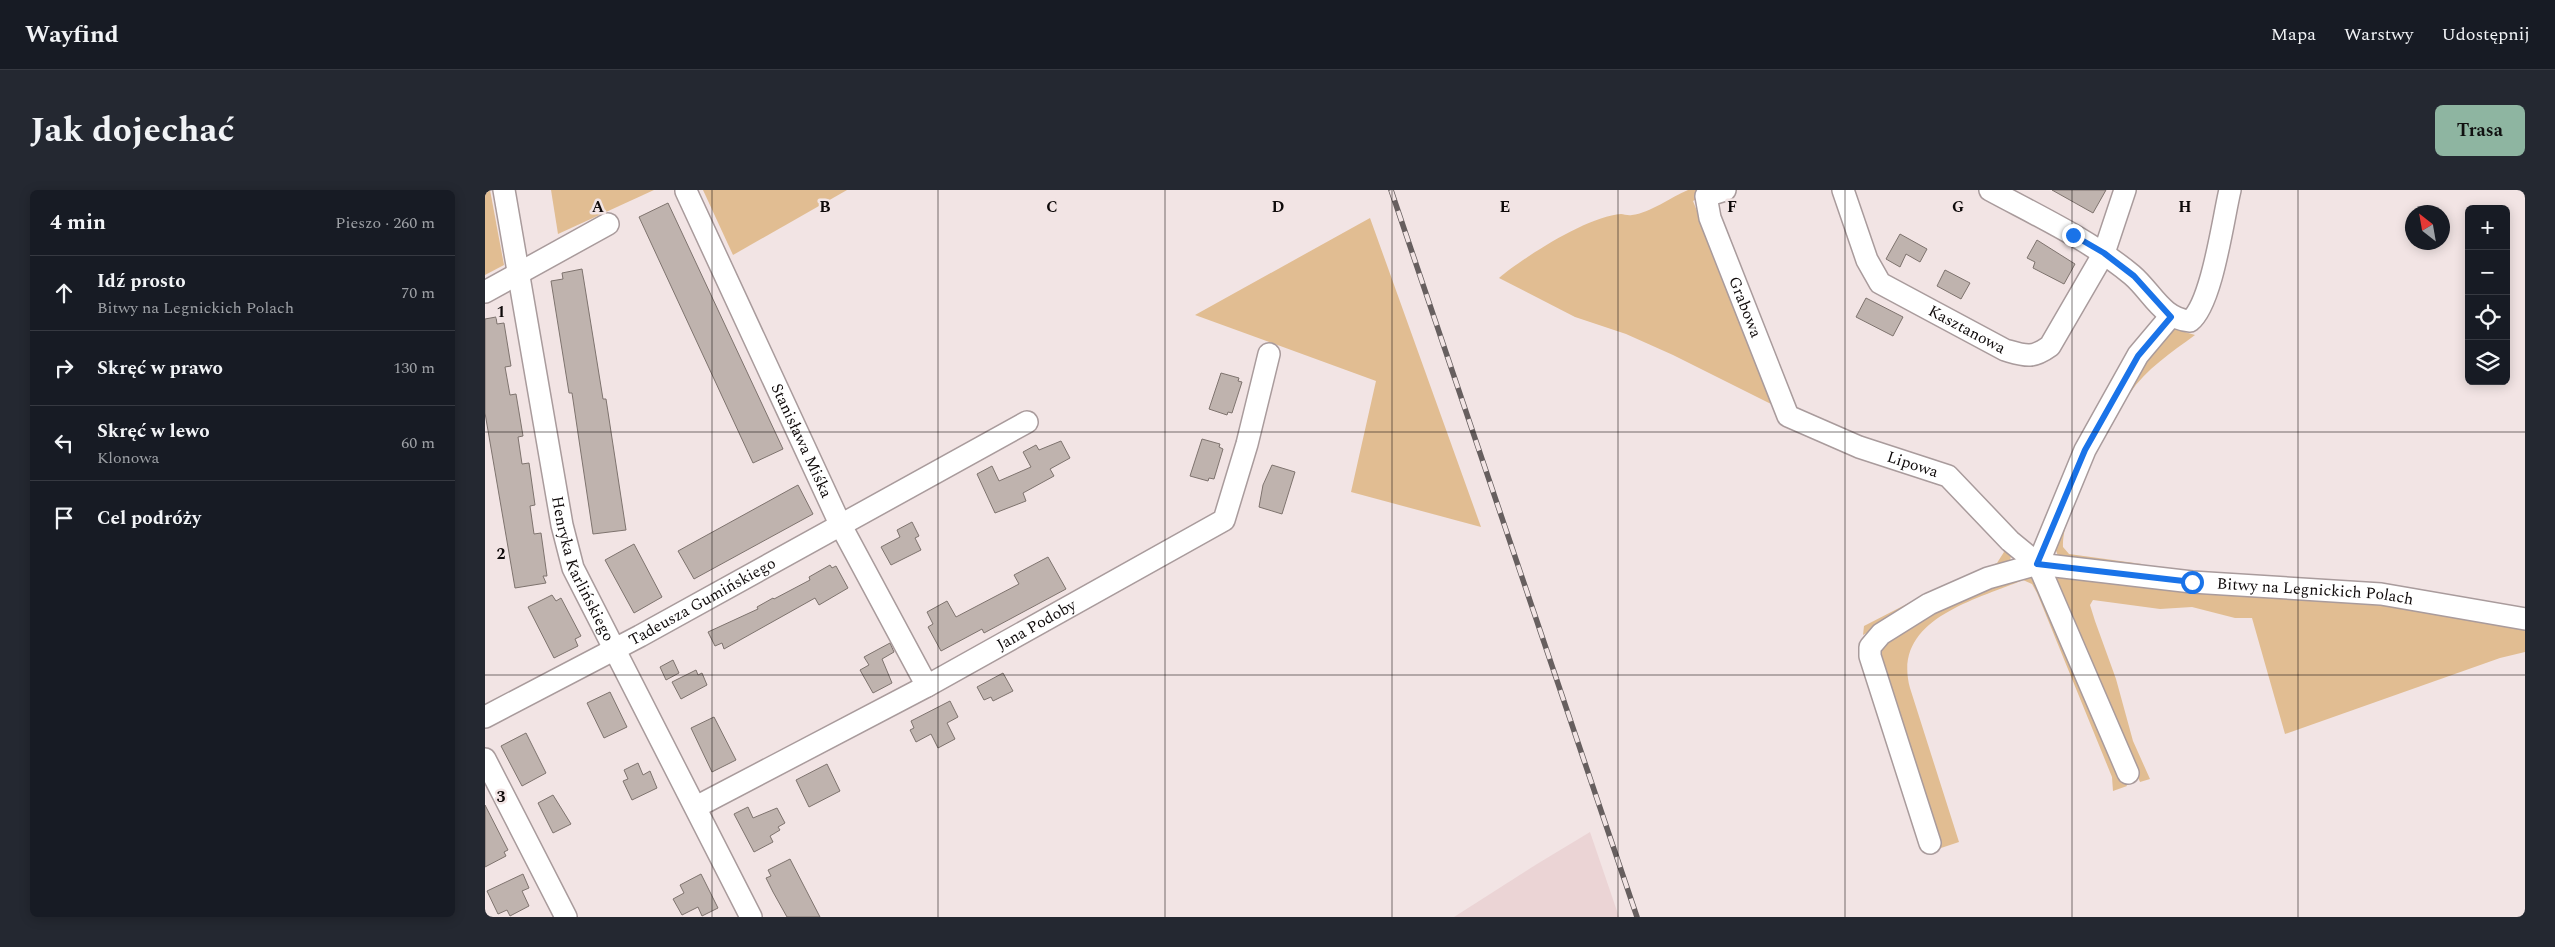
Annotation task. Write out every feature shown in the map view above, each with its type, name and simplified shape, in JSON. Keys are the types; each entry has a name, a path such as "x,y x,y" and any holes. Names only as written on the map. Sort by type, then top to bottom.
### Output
{"street":[{"name":"Henryka Karlińskiego","path":"505,190 567,549 573,568 751,917"},
{"name":"Kasztanowa","path":"1843,190 1867,260 1880,282 2005,350 2024,356 2037,356 2050,346 2104,253 2125,190"},
{"path":"1990,190 2104,253 2134,276 2180,319"},
{"path":"2128,773 2037,564 2085,450 2138,356 2180,319 2196,316 2205,299 2229,190"},
{"name":"Stanisława Miśka","path":"686,191 840,524 927,686"},
{"name":"Grabowa","path":"1715,193 1709,218 1788,416"},
{"path":"485,292 519,275 608,224"},
{"name":"Jana Podoby","path":"696,807 927,686 1224,520 1247,444 1269,354"},
{"name":"Lipowa","path":"1788,416 1859,446 1948,476 2010,541 2037,564"},
{"name":"Tadeusza Gumińskiego","path":"485,717 615,650 1027,422"},
{"name":"Bitwy na Legnickich Polach","path":"1930,843 1870,656 1870,647 1881,634 1929,604 1988,578 2037,564 2192,582 2381,594 2525,619"},
{"path":"485,759 566,917"}],"shaded area":[{"path":"485,190 490,190 504,265 485,275"},
{"path":"551,190 654,190 558,234"},
{"path":"703,190 847,190 733,255"},
{"path":"1688,190 1712,190 1693,201 1775,406 1673,355 1626,334 1575,317 1499,278 1524,259 1574,230 1607,216 1639,214"},
{"path":"1370,218 1481,527 1351,492 1376,381 1195,315"},
{"path":"2175,329 2195,335 2144,376 2130,393 2087,468 2064,532 2063,547 2069,554 2142,564 2070,560 2058,556 2055,548 2068,499 2145,357"},
{"path":"1998,538 2011,555 2010,562 1899,615 1863,635 1864,626 1934,590 1997,563 2004,552"},
{"path":"2032,575 2056,617 2127,786 2113,791 2112,777 2037,593 2032,584 2023,580 1962,605 1942,616 1925,629 1913,645 1907,664 1910,688 1959,842 1938,849 1878,651 1904,627 1976,590"},
{"path":"2056,576 2113,580 2294,600 2373,602 2525,627 2525,652 2500,658 2285,734 2252,618 2235,618 2192,607 2160,609 2093,600 2090,605 2116,679 2133,741 2150,779 2140,782 2058,588"},
{"path":"1590,832 1619,917 1454,917 1537,864"}],"building":[{"path":"2052,190 2106,190 2093,213"},
{"path":"668,203 783,449 753,463 639,217"},
{"path":"1900,234 1927,249 1920,262 1906,254 1900,267 1886,259"},
{"path":"2037,240 2075,264 2064,284 2033,268 2035,262 2027,258"},
{"path":"582,269 603,399 606,399 626,530 593,534 572,393 569,393 551,281 563,279 562,273"},
{"path":"1945,270 1970,283 1961,299 1937,286"},
{"path":"1866,298 1903,317 1893,336 1856,317"},
{"path":"496,317 497,324 504,323 511,366 505,367 510,395 516,394 523,436 518,437 522,464 529,463 535,505 530,506 534,534 541,533 547,576 543,576 546,583 515,588 485,413 485,319"},
{"path":"1221,373 1239,378 1238,381 1242,382 1232,413 1228,412 1227,415 1209,409"},
{"path":"1202,439 1220,444 1219,447 1223,449 1214,479 1209,478 1208,481 1190,476"},
{"path":"1061,441 1070,458 1050,469 1054,476 1023,493 1026,501 995,513 977,474 992,466 999,481 1031,467 1023,452 1036,445 1039,450"},
{"path":"1272,465 1295,472 1282,514 1259,507 1263,485"},
{"path":"798,485 813,514 694,579 678,551"},
{"path":"912,522 919,536 915,538 921,550 891,565 881,547 900,537 897,530"},
{"path":"634,544 662,597 634,613 605,560"},
{"path":"1048,557 1066,589 984,633 982,629 941,651 928,627 933,624 927,612 947,601 956,617 1019,584 1014,575"},
{"path":"830,565 832,568 836,566 848,588 819,605 815,598 724,649 722,643 715,646 708,632 758,609 757,607 773,598 810,580 809,577"},
{"path":"552,595 556,601 561,598 581,636 575,639 578,646 554,658 528,607"},
{"path":"890,643 894,652 882,659 892,683 873,693 860,670 869,665 864,657"},
{"path":"673,660 679,673 666,680 660,667"},
{"path":"696,670 698,675 702,673 707,685 681,699 672,682"},
{"path":"1003,673 1013,691 993,701 991,697 984,700 977,687"},
{"path":"610,692 627,727 604,738 587,703"},
{"path":"950,701 958,717 947,723 955,739 938,748 931,734 916,742 910,730 914,728 911,721"},
{"path":"714,717 736,760 712,772 691,728"},
{"path":"526,733 546,773 522,786 501,746"},
{"path":"638,763 643,775 650,771 657,788 632,800 623,781 628,779 624,770"},
{"path":"827,764 840,791 809,807 796,780"},
{"path":"553,795 571,824 553,833 538,803"},
{"path":"485,805 508,850 504,852 506,856 485,867"},
{"path":"748,807 753,818 777,808 785,823 778,827 780,830 770,836 773,842 754,852 734,814"},
{"path":"790,859 820,917 787,917 773,892 766,878 771,876 768,870"},
{"path":"523,874 529,888 522,891 529,906 510,916 507,910 498,914 487,891"},
{"path":"701,874 718,908 702,916 698,907 682,915 673,899 684,893 680,885"}],"railway":[{"path":"1391,190 1637,917"}],"route":[{"path":"2073,235 2104,253 2134,276 2171,317 2138,356 2085,450 2037,564 2192,582"}]}
